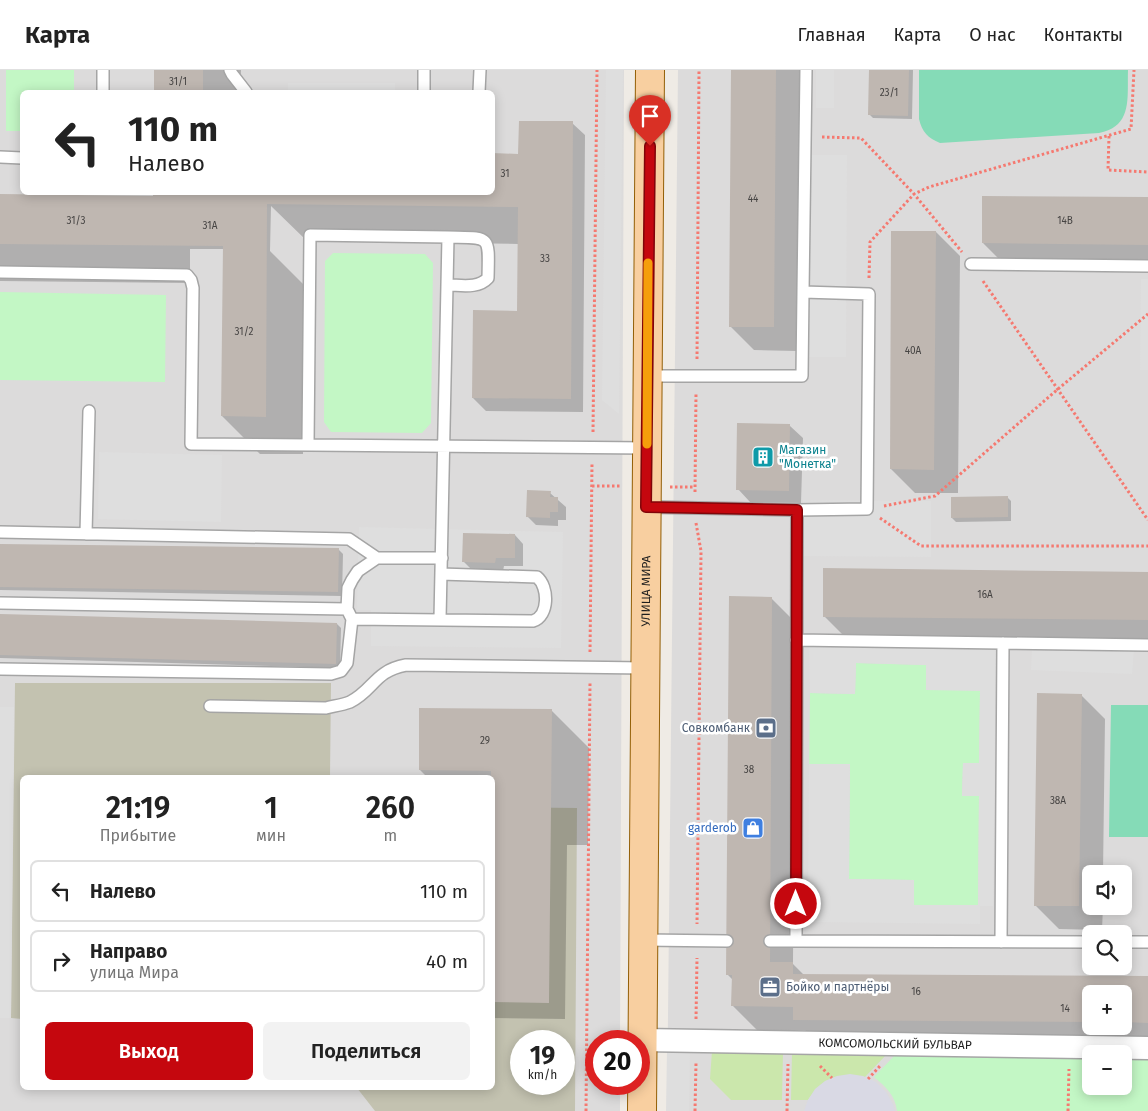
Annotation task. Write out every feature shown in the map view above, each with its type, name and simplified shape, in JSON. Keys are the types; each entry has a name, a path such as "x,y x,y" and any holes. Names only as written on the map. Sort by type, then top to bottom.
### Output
{"main road":[{"name":"УЛИЦА МИРА","path":"643,1030 650,70"},
{"name":"УЛИЦА МИРА","path":"642,1095 642,1111"}],"street":[{"name":"КОМСОМОЛЬСКИЙ БУЛЬВАР","path":"650,1040 1148,1048"}],"lane":[{"path":"103,70 103,90"},
{"path":"230,70 244,90"},
{"path":"424,70 424,90"},
{"path":"479,90 480,70"},
{"path":"647,376 802,376 806,70"},
{"path":"0,157 20,158"},
{"path":"308,445 310,236 448,237 480,238 486,241 489,247 488,278 484,283 475,285 447,285"},
{"path":"440,619 448,237"},
{"path":"971,264 1148,266"},
{"path":"0,272 187,275 191,280 192,288 191,444 647,448"},
{"path":"646,507 867,510 869,294 803,292"},
{"path":"86,534 89,411"},
{"path":"796,941 797,510"},
{"path":"0,532 349,539 377,558 442,558"},
{"path":"0,669 331,674 340,671 347,662 350,614 348,588 358,571 377,558"},
{"path":"0,603 533,621 538,620 544,610 544,588 542,581 538,577 441,574"},
{"path":"796,640 1148,645"},
{"path":"1001,942 1003,642"},
{"path":"210,706 326,708 351,701 387,671 406,665 645,668"},
{"path":"643,940 727,941"},
{"path":"770,941 1082,942"},
{"path":"1132,942 1148,942"}],"path":[{"path":"586,1111 597,70"},
{"path":"695,1111 701,551 695,508 700,70"},
{"path":"869,294 870,242 914,194 929,187 1131,129 1134,70"},
{"path":"1109,136 1108,170 1148,172"},
{"path":"805,137 861,138 914,194 971,264 1148,520"},
{"path":"867,510 935,496 1148,314"},
{"path":"867,510 922,546 1148,546"},
{"path":"787,1111 788,1042"},
{"path":"1068,1111 1069,1047"}],"shaded area":[{"path":"0,70 624,70 620,1030 585,1030 585,1095 620,1095 620,1111 0,1111"},
{"path":"606,70 623,70 619,414 602,400"},
{"path":"678,70 1148,70 1148,1111 667,1111"},
{"path":"816,70 834,70 834,108 816,108"},
{"path":"288,83 395,83 395,90 288,90"},
{"path":"809,155 847,155 846,357 808,357"},
{"path":"1141,279 1148,279 1148,370 1140,370"},
{"path":"99,452 222,455 221,522 98,519"},
{"path":"803,500 931,501 931,557 803,556"},
{"path":"359,527 563,532 561,648 371,646 371,610 357,610"},
{"path":"809,643 996,647 993,906 980,906 980,924 815,922 815,903 808,903 809,764 850,764 849,879 914,880 914,905 978,905 979,796 962,796 963,763 979,763 980,691 926,690 926,665 856,663 855,694 810,693"},
{"path":"1032,648 1134,649 1132,674 1031,670"},
{"path":"15,683 331,683 330,775 20,775 20,1019 11,1018"},
{"path":"0,707 14,707 11,1018 0,1018"},
{"path":"495,807 577,808 575,1111 375,1111 359,1090 495,1090"},
{"path":"667,1050 690,1050 689,1111 666,1111"},
{"path":"850,1074 863,1076 876,1082 886,1092 895,1111 804,1111 815,1089 825,1081 837,1076"}],"green space":[{"path":"6,70 74,70 74,90 20,90 20,131 6,131"},
{"path":"919,70 1128,70 1126,109 1118,124 1099,133 940,143 926,134 920,124"},
{"path":"333,253 425,254 433,263 431,423 422,433 331,432 324,422 325,261"},
{"path":"0,292 166,295 165,382 0,380"},
{"path":"856,663 926,665 980,691 979,763 963,764 962,795 979,796 978,906 914,905 914,880 849,879 850,765 809,764 810,693 855,694"},
{"path":"1111,705 1148,705 1148,837 1109,837"},
{"path":"712,1051 783,1052 782,1100 731,1100 710,1079"},
{"path":"792,1052 887,1054 865,1077 842,1076 830,1079 820,1085 808,1100 791,1100"},
{"path":"896,1054 1082,1057 1082,1095 1132,1095 1132,1058 1148,1058 1148,1111 897,1111 894,1100 889,1092 874,1077"}],"building":[{"path":"154,70 203,70 203,90 154,90"},
{"path":"731,70 776,70 774,327 729,327"},
{"path":"869,70 909,70 908,116 868,115"},
{"path":"519,121 573,121 571,399 472,398 473,310 517,311 518,207 267,204 266,417 221,416 223,246 0,244 0,194 153,196 495,195 495,153 518,154"},
{"path":"982,196 1148,197 1148,245 982,243"},
{"path":"891,231 936,231 934,470 890,469"},
{"name":"Магазин \"Монетка\"","path":"737,423 790,424 789,491 736,490"},
{"path":"527,490 551,491 550,497 558,497 558,512 550,512 550,518 526,517"},
{"path":"1008,496 1008,517 951,518 951,497"},
{"path":"463,533 515,534 515,558 496,558 495,563 462,562"},
{"path":"0,544 339,548 338,592 0,587"},
{"path":"823,568 1148,572 1148,620 823,617"},
{"path":"729,596 772,597 770,962 793,962 793,974 1148,976 1148,1023 1132,1022 1132,985 1082,985 1082,1022 793,1020 793,1007 731,1006 732,975 726,975"},
{"path":"0,614 337,623 336,664 0,655"},
{"path":"1037,693 1082,694 1079,906 1034,906"},
{"path":"419,708 552,709 549,1003 495,1002 495,775 491,775 491,771 419,770"}],"slow traffic":[{"path":"647,444 648,263"}],"place":[{"name":"Магазин \"Монетка\"","path":"763,457"},
{"name":"Совкомбанк","path":"766,728"},
{"name":"garderob","path":"753,828"},
{"name":"Бойко и партнёры","path":"770,987"}],"route":[{"path":"650,146 646,507 797,510 796,904"}]}
